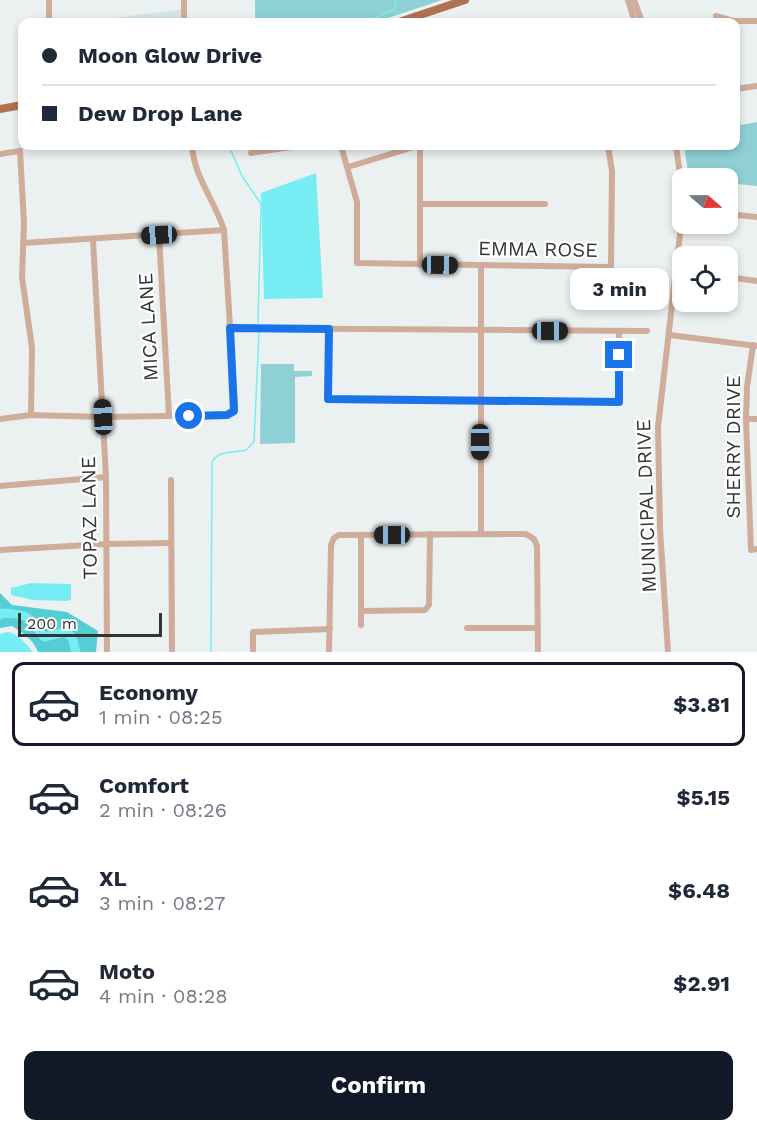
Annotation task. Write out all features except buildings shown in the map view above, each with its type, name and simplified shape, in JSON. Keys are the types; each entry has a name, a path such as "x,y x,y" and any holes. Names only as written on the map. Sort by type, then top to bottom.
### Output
{"main road":[{"path":"411,18 465,0"},
{"path":"0,109 18,106"}],"street":[{"path":"49,0 49,18"},
{"path":"184,0 184,18"},
{"path":"628,0 634,18"},
{"path":"634,0 641,18"},
{"path":"716,15 724,18"},
{"path":"740,21 757,21"},
{"path":"740,88 757,86"},
{"path":"0,419 31,416 103,417 227,415 233,413 235,407 224,230 217,209 198,172 193,150"},
{"path":"251,153 271,150"},
{"path":"342,150 348,167 405,150"},
{"path":"418,150 420,265"},
{"name":"EMMA ROSE","path":"348,167 357,202 357,263 611,267 612,171 609,150"},
{"path":"677,150 679,168"},
{"path":"0,154 20,151 22,277 32,348 31,416"},
{"path":"420,204 545,204"},
{"path":"738,215 757,217"},
{"path":"23,243 224,230"},
{"name":"MICA LANE","path":"159,235 169,416"},
{"name":"TOPAZ LANE","path":"93,240 106,477 107,652"},
{"path":"481,265 482,534"},
{"path":"738,278 757,281"},
{"name":"MUNICIPAL DRIVE","path":"669,652 660,529 658,438 659,410 674,312"},
{"path":"230,328 647,332"},
{"path":"329,329 328,399 481,402 619,402 619,332"},
{"path":"670,335 755,346"},
{"name":"SHERRY DRIVE","path":"754,550 748,484 746,419 747,387 755,346"},
{"path":"746,419 757,419"},
{"path":"0,486 106,477"},
{"path":"171,480 172,652"},
{"path":"748,484 757,484"},
{"path":"361,610 425,610 429,605 430,534"},
{"path":"330,652 331,545 334,538 339,535 482,534 530,536 537,546 538,652"},
{"path":"361,535 361,625"},
{"path":"0,550 171,543"},
{"path":"467,627 537,628"},
{"path":"253,652 253,632 330,629"}],"shaded area":[{"path":"255,0 442,0 388,18 255,18"},
{"path":"184,9 184,18 113,18"},
{"path":"757,122 757,186 738,184 738,168 687,168 685,150 740,150 740,125"},
{"path":"316,173 323,298 264,299 261,193"},
{"path":"261,364 294,364 294,371 312,371 312,376 295,377 295,443 260,444"},
{"path":"31,583 71,584 71,599 68,601 33,600 11,595 11,588"},
{"path":"0,593 12,605 67,612 98,631 96,652 38,652 31,640 12,626 0,628"},
{"path":"8,632 19,637 33,652 0,652 0,634"}],"waterway":[{"path":"374,18 395,9 396,0"},
{"path":"231,150 242,176 261,204 258,322"},
{"path":"211,652 212,462 218,455 246,450 254,442 259,333"},
{"path":"0,615 2,613 23,615 44,637 65,632 72,637 76,652"}],"route":[{"path":"189,416 227,415 234,411 230,328 329,329 328,399 619,402 619,355"}]}
